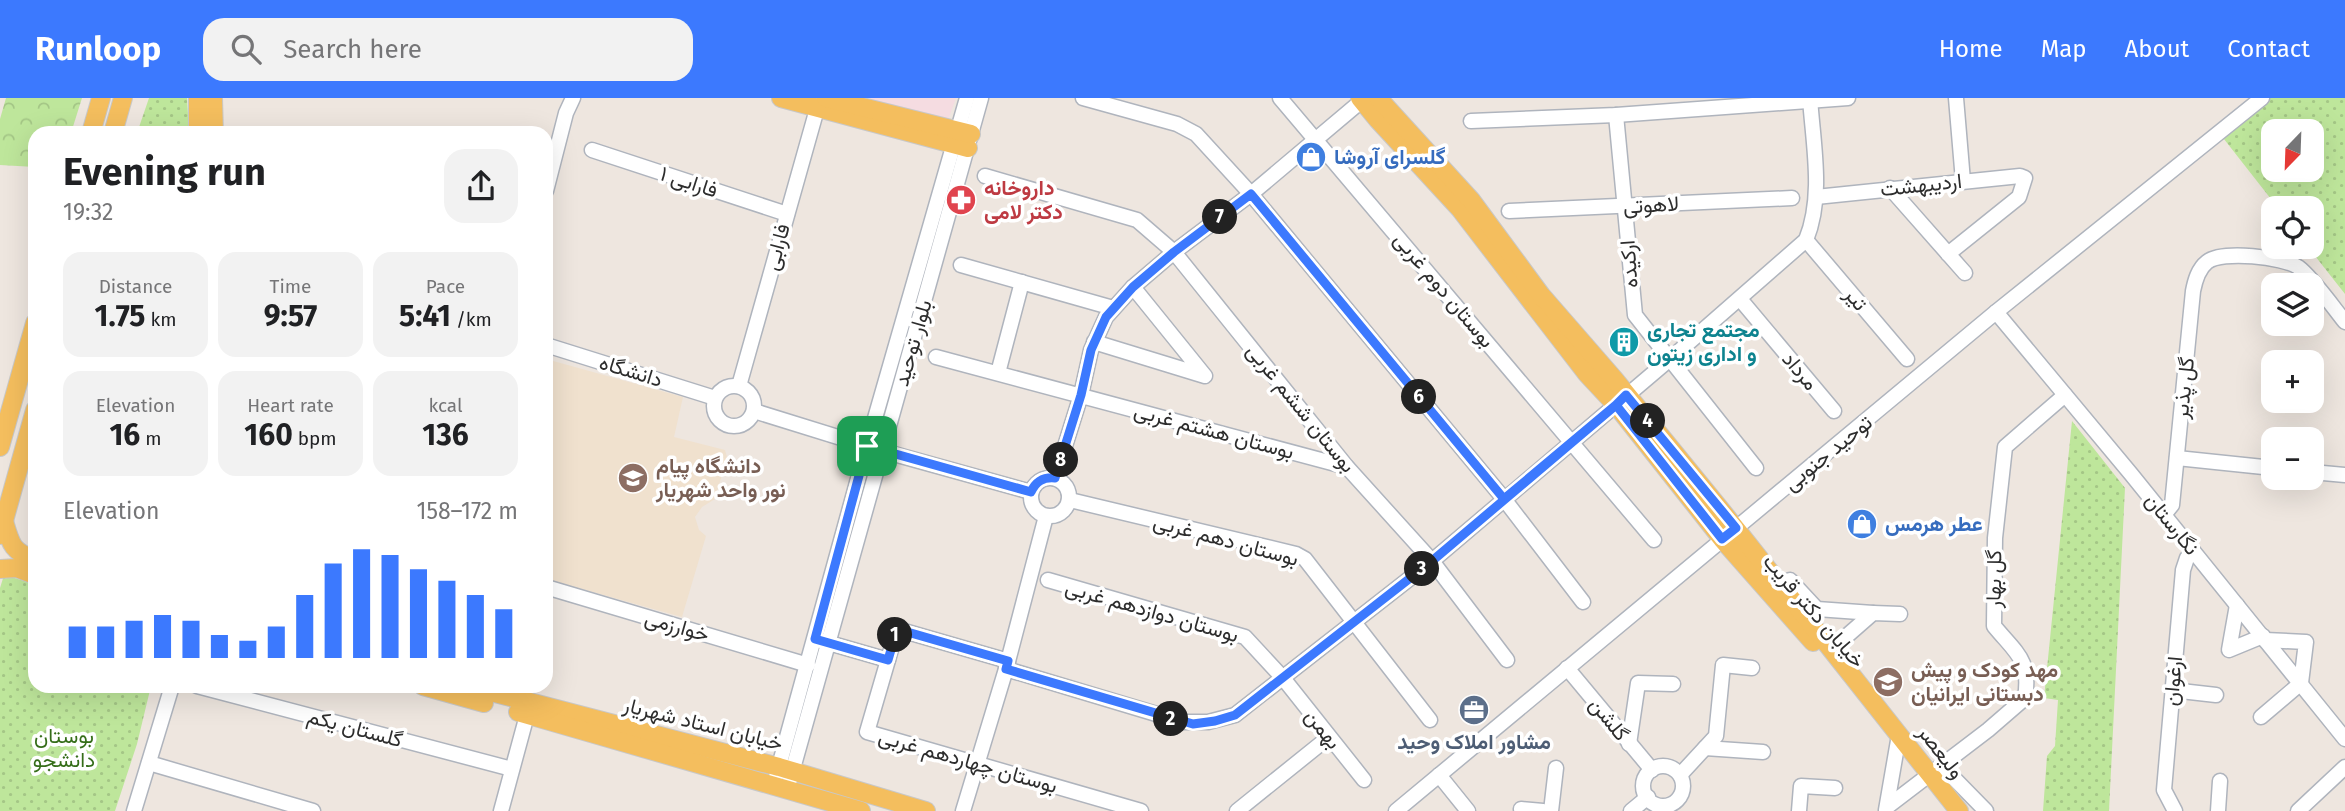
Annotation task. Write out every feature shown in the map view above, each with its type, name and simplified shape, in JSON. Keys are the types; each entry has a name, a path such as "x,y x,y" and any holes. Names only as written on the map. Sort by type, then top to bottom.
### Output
{"main road":[{"path":"93,126 101,98"},
{"path":"115,126 123,98"},
{"path":"198,98 198,126"},
{"path":"212,98 214,126"},
{"path":"781,98 822,103 963,139"},
{"name":"خیابان دکتر قریب","path":"1366,99 1471,200 1621,400 1863,702 1893,729"},
{"path":"0,447 28,348"},
{"path":"28,435 2,528 11,546 28,557"},
{"name":"خیابان دکتر قریب","path":"1729,534 1833,648 1893,729"},
{"path":"0,569 16,568 28,572"},
{"name":"خیابان استاد شهریار","path":"455,693 786,769 926,811"},
{"name":"خیابان استاد شهریار","path":"486,693 528,709 861,811"},
{"name":"ولیعصر","path":"1893,729 1936,770 1959,811"}],"street":[{"path":"553,164 566,113 573,98"},
{"name":"بلوار توحید","path":"780,788 822,641 883,451 963,139 967,98"},
{"name":"بلوار توحید","path":"786,769 808,665 822,641 867,446 963,139 981,98"},
{"path":"1083,98 1186,128 1196,134 1251,194 1504,499 1583,602"},
{"name":"بوستان دوم غربی","path":"1280,98 1654,540"},
{"path":"1471,121 1616,116 1848,98"},
{"path":"1956,98 1963,181"},
{"name":"توحید جنوبی","path":"1396,811 1996,312 2262,98"},
{"path":"1055,478 1081,395 1094,342 1113,308 1174,252 1251,194 1366,99"},
{"path":"1007,665 1193,724 1235,715 1432,561 1806,240 1812,226 1816,197 1810,99"},
{"name":"فارابی","path":"739,386 787,214 822,103"},
{"name":"ارکیده","path":"1616,116 1634,315 1756,468"},
{"name":"فارابی ۱","path":"592,150 787,214"},
{"name":"بوستان ششم غربی","path":"985,176 1137,220 1174,252 1347,467 1432,561 1507,660"},
{"name":"اردیبهشت","path":"1816,197 1963,181 2020,176 2025,178 2019,197 1948,254"},
{"path":"1890,188 1965,273"},
{"name":"لاهوتی","path":"1509,211 1792,198"},
{"name":"تیر","path":"1806,240 1907,359"},
{"name":"گل پذیر","path":"2164,515 2172,505 2193,291 2198,273 2206,262 2215,257 2233,255 2276,260 2296,266 2345,322"},
{"path":"961,265 1113,308"},
{"path":"998,373 1022,282"},
{"path":"1094,342 1205,376 1133,287"},
{"name":"مرداد","path":"1740,299 1834,411"},
{"name":"نگارستان","path":"1996,312 2345,739"},
{"name":"دانشگاه","path":"553,347 715,398"},
{"name":"بوستان هشتم غربی","path":"936,357 1347,467"},
{"path":"739,386 753,398 754,411 746,422 727,425 721,422 714,411 715,398 722,389 739,386"},
{"name":"گل بهار","path":"1936,770 2025,698 2028,674 2025,664 1994,626 1995,538 2005,447 2064,395"},
{"path":"754,411 883,451 1031,492"},
{"path":"2177,458 2261,467"},
{"path":"2324,473 2345,475"},
{"path":"1055,478 1065,484 1070,500 1064,511 1052,517 1040,514 1032,504 1031,492 1043,479 1055,478"},
{"name":"بوستان دهم غربی","path":"1070,500 1301,556 1430,720"},
{"path":"963,811 1007,665 1046,516"},
{"name":"ارغوان","path":"2175,811 2164,790 2183,569 2193,551"},
{"name":"بوستان دوازدهم غربی","path":"1048,580 1240,634 1250,641 1283,678"},
{"path":"1790,580 1817,609 1900,614"},
{"name":"خوارزمی","path":"553,589 808,665"},
{"path":"2237,605 2229,650 2264,638 2306,642 2301,683 2261,717"},
{"path":"1833,648 1873,613"},
{"name":"بوستان چهاردهم غربی","path":"1007,665 897,629 867,732 1141,811"},
{"path":"822,641 888,660"},
{"path":"1680,775 1716,736 1723,665 1752,668"},
{"name":"گلشن","path":"1567,668 1652,770"},
{"name":"بهمن","path":"1283,678 1364,780"},
{"path":"1629,744 1638,683 1673,684"},
{"path":"2172,690 2216,695"},
{"path":"134,811 170,693"},
{"name":"گلستان یکم","path":"224,693 512,769"},
{"path":"501,811 528,709"},
{"path":"1886,809 1893,729"},
{"path":"1237,811 1329,737"},
{"path":"1705,748 1763,752"},
{"path":"149,763 313,811"},
{"path":"1662,766 1669,767 1680,775 1683,788 1678,806 1660,805 1648,797 1644,782 1652,770 1662,766"},
{"path":"2298,811 2345,767"},
{"path":"1551,811 1556,768"},
{"path":"1886,809 1936,770 1986,811"},
{"path":"1439,775 1468,811"},
{"path":"2218,811 2220,781"},
{"path":"1799,811 1801,786 1835,788"},
{"path":"1631,811 1648,797"},
{"path":"1521,808 1543,811"}],"shaded area":[{"path":"864,98 956,98 948,120"},
{"name":"دانشگاه پیام نور واحد شهریار","path":"553,361 683,397 674,437 725,450 727,457 715,499 702,507 695,517 699,530 706,536 682,617 553,581"}],"green space":[{"path":"6,98 82,98 73,126 28,126 28,167 0,165 0,119"},
{"path":"149,98 187,98 189,126 139,126"},
{"path":"2267,98 2345,98 2345,294 2317,259 2324,259 2324,196 2269,196 2220,134"},
{"path":"2072,421 2125,488 2109,811 2043,811 2047,756 2055,746 2058,700 2044,698"},
{"name":"بوستان دانشجو","path":"4,575 28,582 28,693 149,693 137,744 115,811 0,811 0,588"}],"place":[{"name":"گلسرای آروشا","path":"1311,157"},
{"name":"داروخانه دکتر لامی","path":"961,200"},
{"name":"مجتمع تجاری و اداری زیتون","path":"1624,342"},
{"name":"دانشگاه پیام نور واحد شهریار","path":"633,478"},
{"name":"عطر هرمس","path":"1862,524"},
{"name":"مهد کودک و پیش دبستانی ایرانیان","path":"1888,682"},
{"name":"مشاور املاک وحید","path":"1474,710"}],"route":[{"path":"867,446 815,639 888,660 897,629 1008,661 1006,669 1193,724 1235,715 1432,561 1616,405 1626,395 1736,528 1722,539 1616,405 1504,499 1251,194 1174,252 1133,287 1106,317 1091,350 1081,395 1055,478 1043,479 1031,492 867,446"}]}
